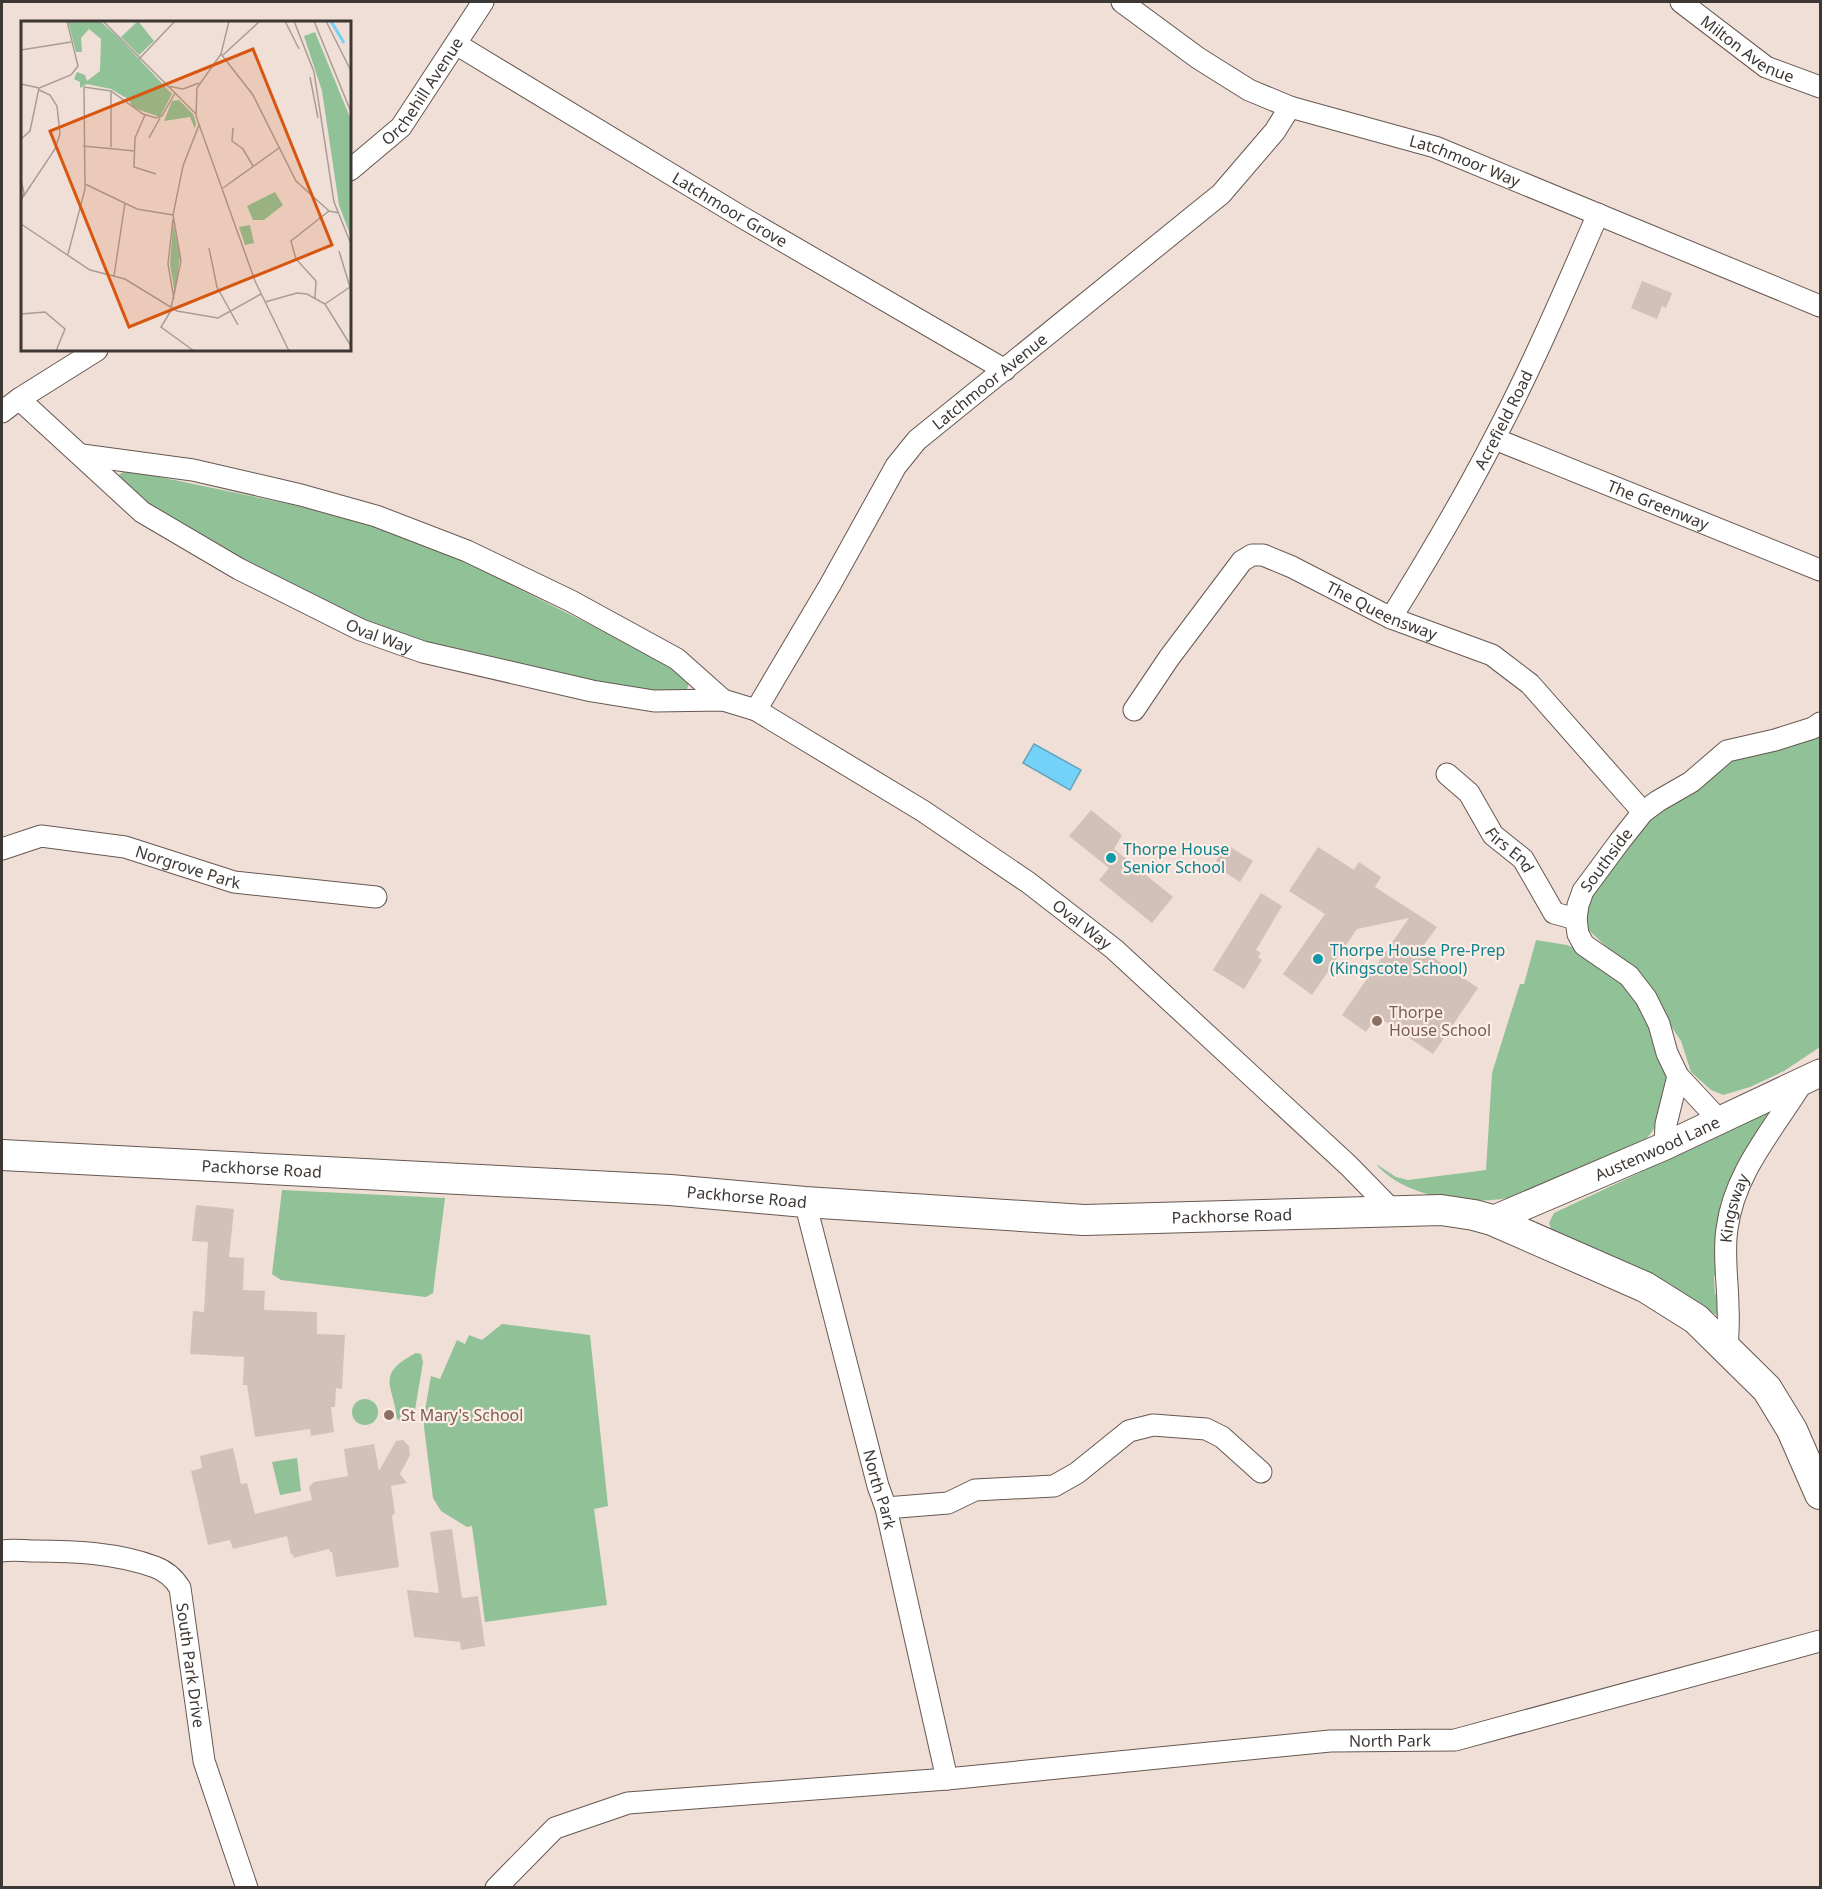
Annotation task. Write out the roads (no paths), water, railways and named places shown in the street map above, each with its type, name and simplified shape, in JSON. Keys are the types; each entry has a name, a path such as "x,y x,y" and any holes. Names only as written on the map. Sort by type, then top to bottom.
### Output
{"main road":[{"name":"Packhorse Road","path":"2,1155 670,1190 805,1202 1084,1220 1442,1210 1492,1220"},
{"path":"1492,1220 1645,1287 1696,1319 1767,1389 1792,1430 1821,1494"}],"street":[{"name":"Orchehill Avenue","path":"351,169 401,127 483,2"},
{"name":"Latchmoor Way","path":"1122,2 1215,69 1249,90 1290,107 1435,147 1821,306"},
{"name":"Milton Avenue","path":"1681,2 1766,67 1821,87"},
{"name":"Latchmoor Grove","path":"456,44 740,216 1005,370"},
{"name":"Latchmoor Avenue","path":"756,710 830,585 896,466 917,440 1221,194 1275,131 1290,107"},
{"name":"Acrefield Road","path":"1391,618 1495,439 1598,214"},
{"path":"8,401 95,351"},
{"name":"Oval Way","path":"8,401 82,455 142,512 238,569 361,630 423,652 592,691 654,701 723,700 756,710 923,811 1029,883 1114,949 1349,1166 1394,1212"},
{"name":"The Greenway","path":"1495,439 1821,570"},
{"name":"Oval Way","path":"82,455 194,470 301,495 376,516 467,552 572,601 677,659 723,700"},
{"name":"The Queensway","path":"1134,710 1169,658 1242,561 1252,555 1263,555 1292,567 1391,618 1492,655 1530,684 1643,812"},
{"name":"Southside","path":"1576,919 1583,891 1643,812 1691,782 1727,751 1775,740 1813,728 1821,723"},
{"name":"Firs End","path":"1447,774 1469,793 1493,835 1523,859 1554,913 1576,919"},
{"name":"Norgrove Park","path":"2,849 41,836 125,847 234,882 376,897"},
{"path":"1576,919 1578,934 1584,945 1629,976 1646,998 1659,1024 1666,1053 1678,1076 1720,1121"},
{"path":"1665,1146 1666,1124 1678,1076"},
{"name":"Austenwood Lane","path":"1492,1220 1665,1146 1811,1078"},
{"name":"Kingsway","path":"1727,1349 1729,1310 1725,1258 1727,1229 1734,1198 1753,1156 1811,1078"},
{"name":"North Park","path":"805,1202 878,1486 886,1508 947,1779"},
{"path":"886,1508 948,1503 975,1490 1054,1486 1077,1473 1129,1431 1153,1425 1206,1429 1222,1437 1261,1472"},
{"name":"South Park Drive","path":"2,1551 73,1551 120,1557 157,1567 177,1582 180,1588 204,1761 248,1887"},
{"name":"North Park","path":"496,1887 555,1828 628,1803 947,1779 1330,1741 1455,1740 1821,1641"}],"water":[{"path":"1034,744 1081,770 1070,790 1023,763"}],"place":[{"name":"Thorpe House Senior School","path":"1111,858"},
{"name":"Thorpe House Pre-Prep (Kingscote School)","path":"1318,959"},
{"name":"Thorpe House School","path":"1377,1021"},
{"name":"St Mary's School","path":"389,1415"}]}
